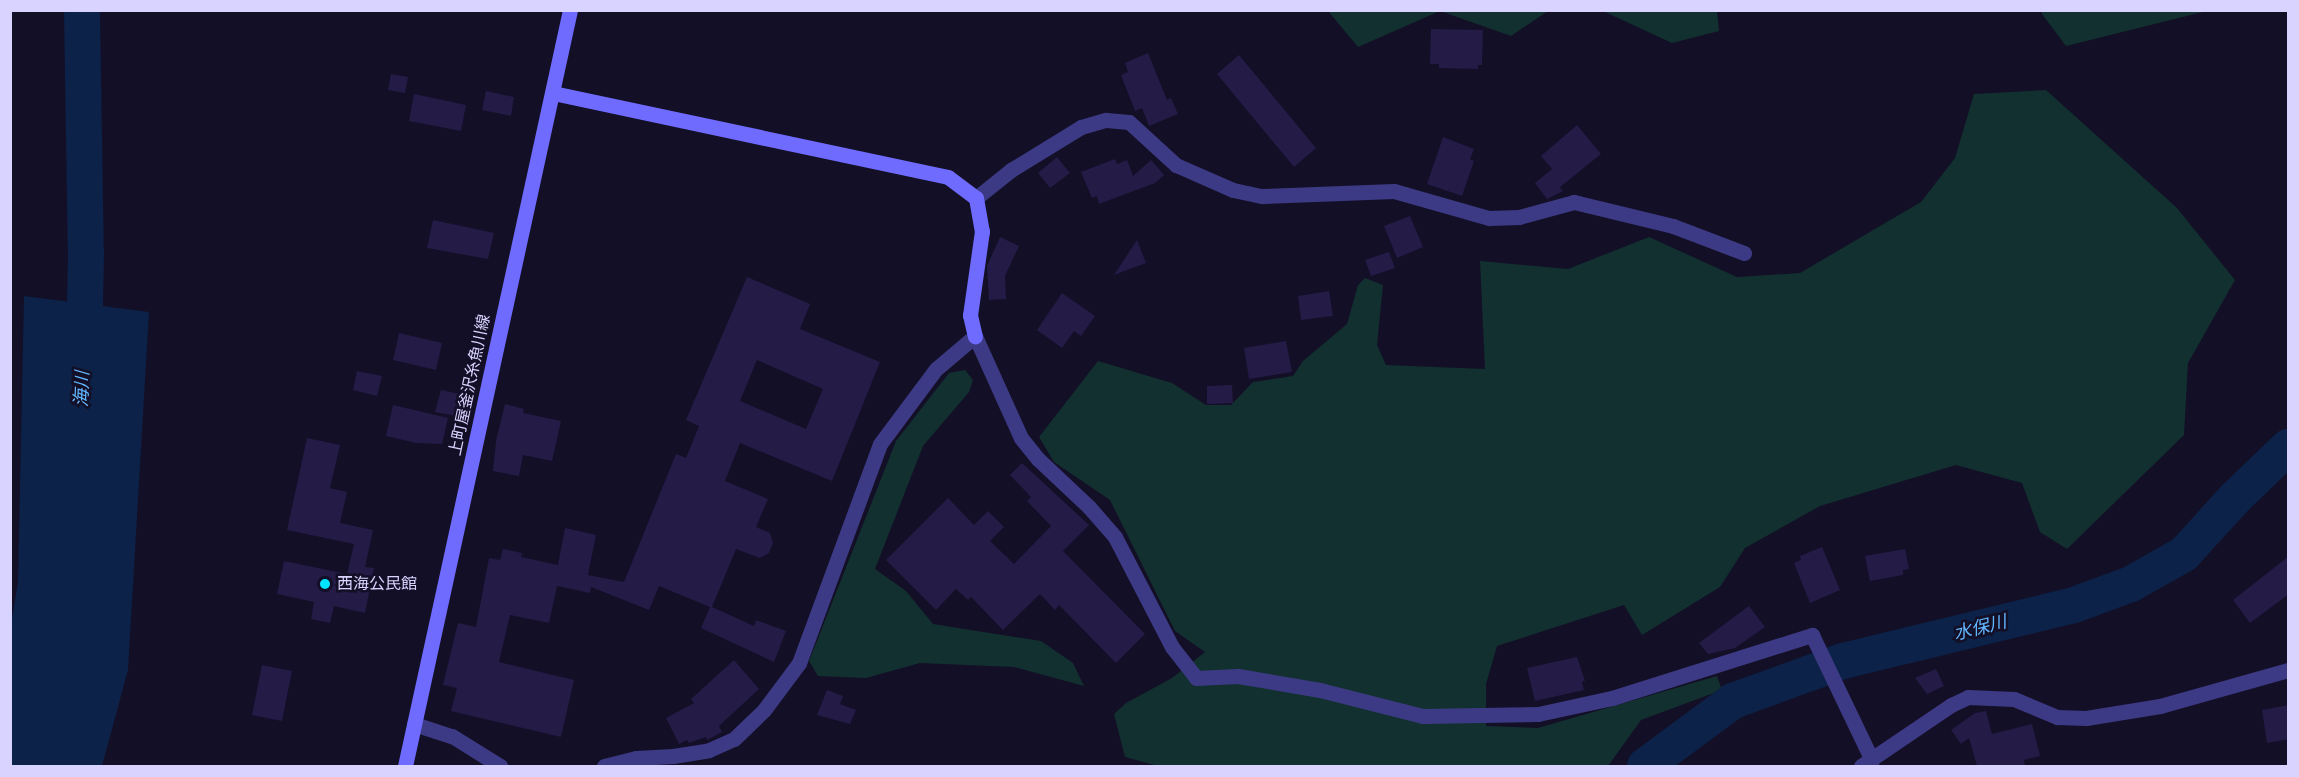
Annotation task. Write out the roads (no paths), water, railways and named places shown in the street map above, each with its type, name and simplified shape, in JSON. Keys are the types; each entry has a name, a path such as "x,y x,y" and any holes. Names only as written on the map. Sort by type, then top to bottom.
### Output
{"main road":[{"name":"上町屋釜沢糸魚川線","path":"405,766 570,10"},
{"path":"553,93 948,177 976,198 982,231 970,315 975,336"}],"street":[{"path":"976,198 1011,170 1071,134 1106,120 1129,122 1176,165 1233,190 1252,194 1262,196 1395,191 1489,219 1520,217 1574,202 1672,226 1744,253"},
{"path":"603,766 636,758 674,756 709,750 734,739 764,710 799,663 880,444 936,369 975,336 1021,438 1038,459 1089,507 1115,537 1172,647 1196,678 1238,676 1320,690 1423,717 1538,714 1612,698 1812,635 1817,642 1867,763 1951,705 1968,697 2014,699 2057,717 2086,718 2160,706 2289,670"},
{"path":"414,724 452,736 500,766"}],"water":[{"path":"24,296 149,312 128,670 102,766 11,766 10,630 18,582"}],"waterway":[{"name":"海川","path":"82,10 86,252 84,352"},
{"name":"水保川","path":"1645,766 1733,701 1843,661 2074,605 2131,584 2184,554 2235,498 2288,447"}],"place":[{"name":"西海公民館","path":"325,584"}]}
